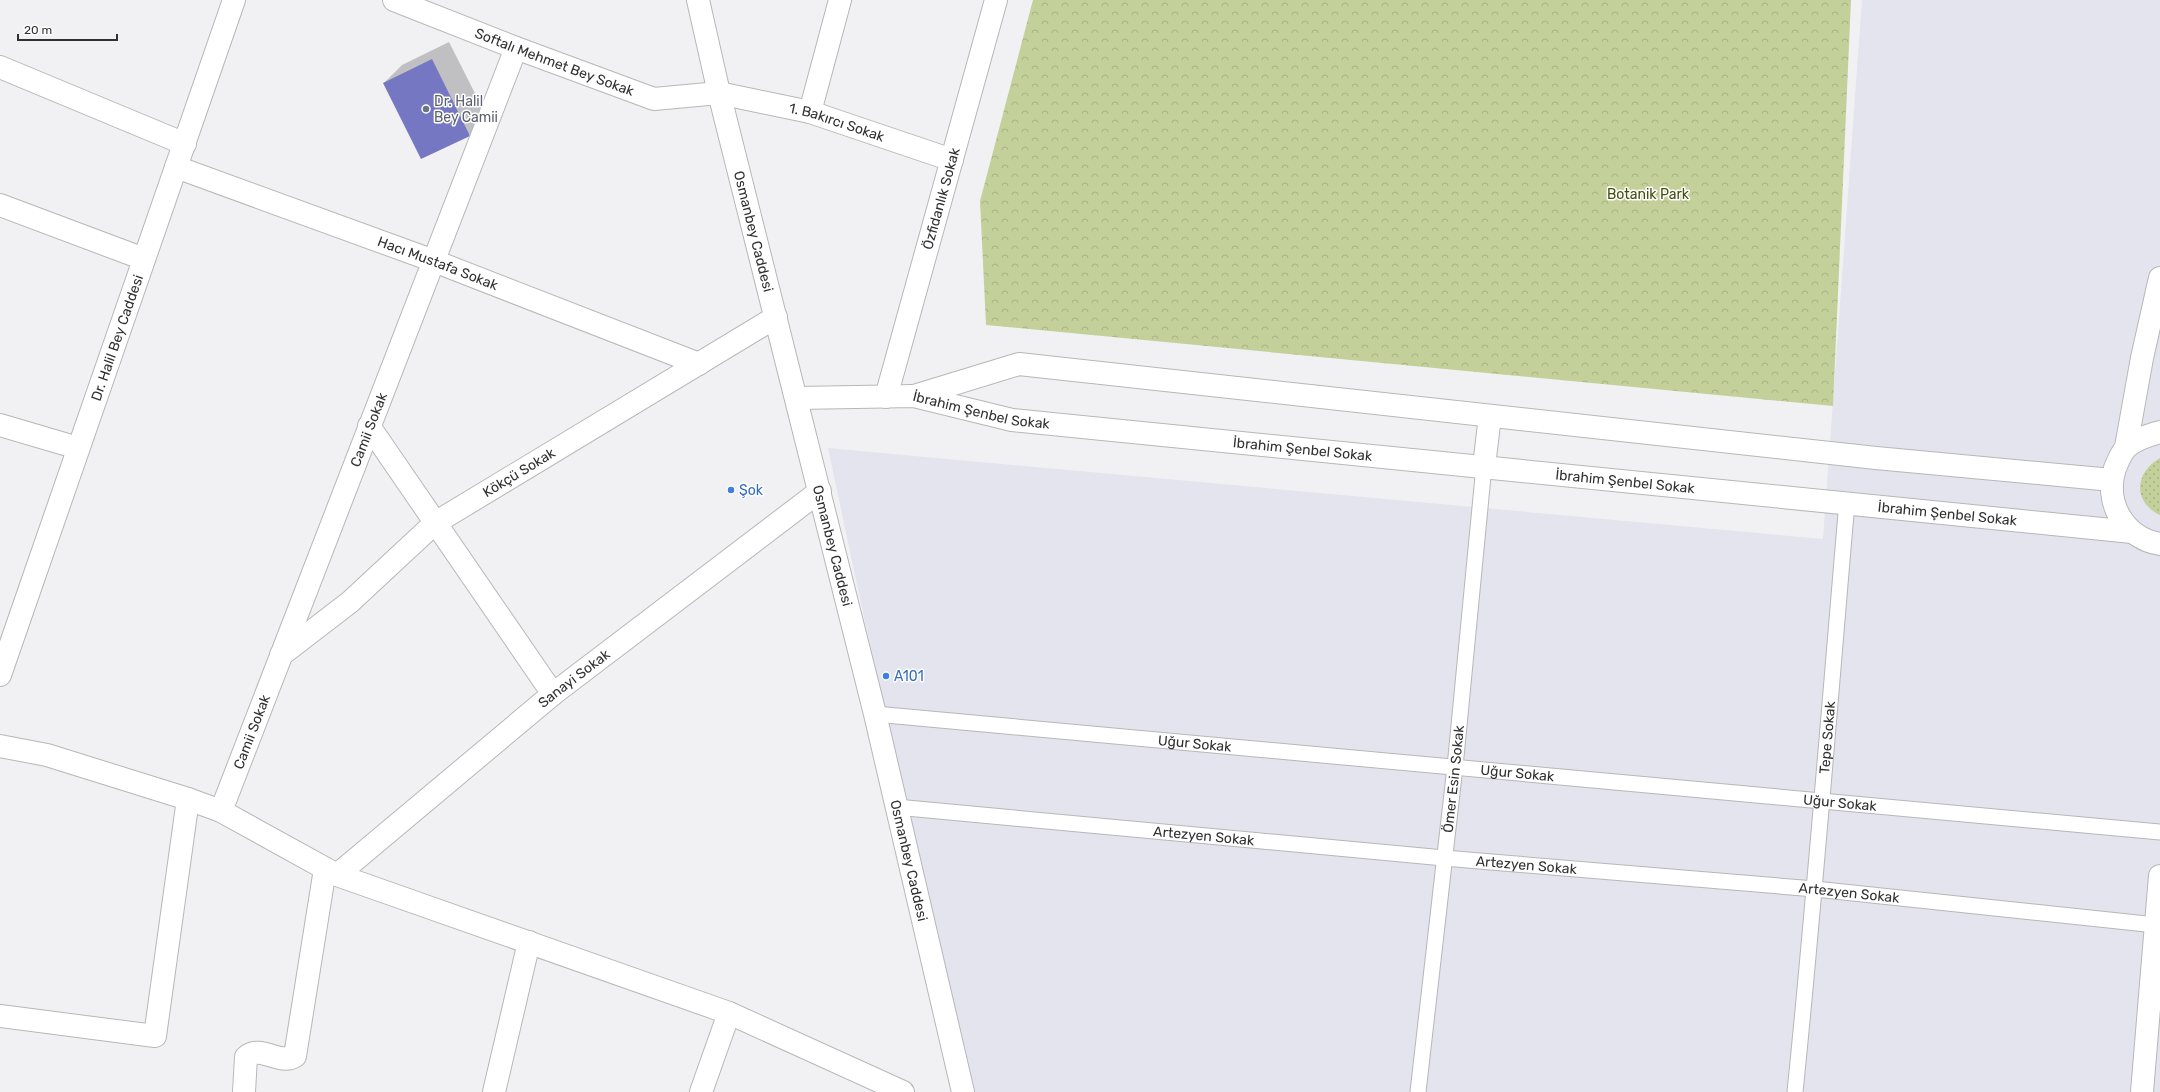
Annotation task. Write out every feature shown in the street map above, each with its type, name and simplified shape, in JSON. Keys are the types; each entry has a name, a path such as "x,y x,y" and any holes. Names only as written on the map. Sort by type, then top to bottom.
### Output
{"street":[{"name":"Dr. Halil Bey Caddesi","path":"0,675 234,0"},
{"name":"Softalı Mehmet Bey Sokak","path":"394,0 516,48 654,99 719,93"},
{"name":"Osmanbey Caddesi","path":"698,0 719,93 797,398 875,714 964,1092"},
{"path":"810,112 840,0"},
{"name":"Özfidanlık Sokak","path":"886,397 996,0"},
{"name":"Camii Sokak","path":"220,811 516,48"},
{"path":"0,68 184,144"},
{"name":"1. Bakırcı Sokak","path":"719,93 810,112 952,160"},
{"name":"Hacı Mustafa Sokak","path":"176,167 434,261 699,364"},
{"path":"0,205 144,259"},
{"path":"2160,278 2142,358 2126,447 2118,462 2112,480 2112,499 2119,517 2132,532 2149,542 2160,544"},
{"name":"Kökçü Sokak","path":"281,655 350,602 435,523 776,317"},
{"name":"İbrahim Şenbel Sokak","path":"914,396 1019,364 1868,457 2112,480"},
{"path":"797,398 914,396"},
{"name":"İbrahim Şenbel Sokak","path":"914,396 1012,420 1846,502 2132,532"},
{"path":"1484,466 1490,416"},
{"path":"0,425 78,448"},
{"path":"369,426 553,694"},
{"path":"2126,447 2146,435 2160,432"},
{"name":"Sanayi Sokak","path":"331,872 553,694 820,491"},
{"path":"0,746 47,755 188,799 220,811 331,872 729,1013 903,1092"},
{"path":"0,1016 155,1036 188,799"},
{"path":"244,1092 246,1057 250,1053 257,1052 286,1059 295,1056 331,872"},
{"path":"2142,1092 2160,876"},
{"path":"494,1092 529,942"},
{"path":"702,1092 729,1013"}],"lane":[{"name":"Ömer Esin Sokak","path":"1418,1092 1455,767 1484,466"},
{"name":"Tepe Sokak","path":"1795,1092 1815,889 1846,502"},
{"name":"Uğur Sokak","path":"875,714 2160,832"},
{"name":"Artezyen Sokak","path":"896,807 1444,858 1815,889 2156,924"}],"shaded area":[{"path":"1862,0 2160,0 2160,1092 965,1092 828,448 1823,539"}],"green space":[{"name":"Botanik Park","path":"1033,0 1851,0 1833,406 986,325 980,201"},
{"path":"2160,458 2160,515 2145,503 2141,495 2140,487 2146,471"}],"building":[{"name":"Dr. Halil Bey Camii","path":"432,59 470,136 421,159 383,83"}],"place":[{"name":"Dr. Halil Bey Camii","path":"426,109"},
{"name":"Şok","path":"731,490"},
{"name":"A101","path":"886,676"}]}
